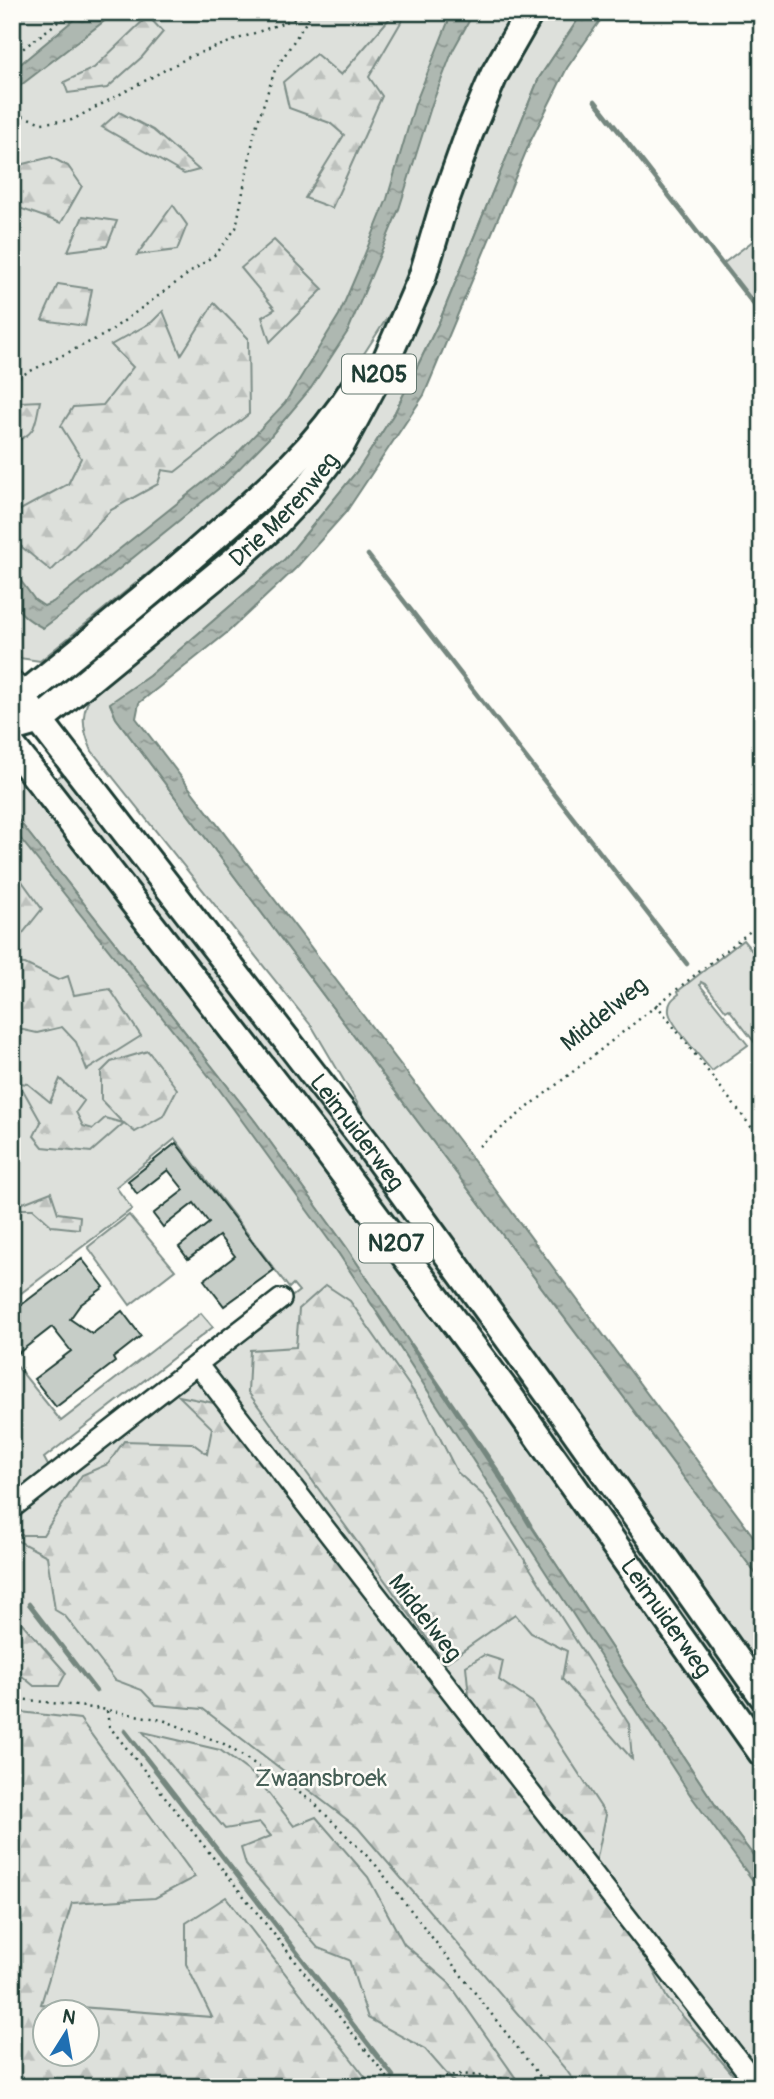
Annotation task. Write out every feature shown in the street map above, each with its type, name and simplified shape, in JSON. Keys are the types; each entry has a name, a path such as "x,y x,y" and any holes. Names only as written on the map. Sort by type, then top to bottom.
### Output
{"main road":[{"name":"Drie Merenweg","path":"12,728 40,720 235,560 274,526 305,492 341,445 384,365 422,278 445,201 494,75 530,12"},
{"name":"Drie Merenweg","path":"15,698 178,568 280,479 310,448 341,409 388,328 445,201"},
{"name":"Leimuiderweg","path":"15,698 40,720 371,1149 762,1695"},
{"name":"Leimuiderweg","path":"12,746 324,1147 510,1397 762,1753"}],"lane":[{"path":"12,1508 281,1299"},
{"name":"Middelweg","path":"197,1364 759,2087"}],"path":[{"path":"12,57 71,12"},
{"path":"13,109 20,115 42,123 72,120 191,56 313,12"},
{"path":"12,380 106,334 217,253 236,228 255,130 275,70 313,12"},
{"name":"Middelweg","path":"479,1146 762,922"},
{"path":"656,1004 762,1140"},
{"path":"12,1698 163,1720 224,1744 312,1801 375,1864 548,2087"},
{"path":"107,1710 109,1726 396,2087 461,2074 507,2079 537,2087"},
{"path":"418,2082 422,2087"}],"green space":[{"path":"12,12 520,12 437,196 394,307 338,394 304,438 248,492 40,661 12,657"},
{"path":"395,12 407,12 369,77 382,96 332,208 305,198 344,135 330,123 289,108 283,82 316,54 341,75"},
{"path":"539,12 583,12 539,78 440,320 395,412 358,470 285,559 149,676 110,704 116,718 762,1582 762,1680 392,1162 313,1028 92,751 85,733 85,711 95,686 311,494 487,109"},
{"path":"148,16 163,32 142,57 107,88 68,93 64,82 94,68"},
{"path":"119,112 153,130 199,170 184,174 102,127"},
{"path":"12,155 16,166 51,157 68,166 82,186 61,223 19,208 12,201"},
{"path":"173,205 187,225 177,250 137,255"},
{"path":"83,216 117,221 107,246 68,251"},
{"path":"762,234 762,312 724,263"},
{"path":"274,240 323,289 270,342 262,317 275,309 241,268"},
{"path":"58,284 92,289 85,326 42,320"},
{"path":"214,303 248,338 249,414 175,472 162,470 158,484 111,510 51,571 12,539 12,509 15,513 68,484 81,458 61,426 73,407 103,405 133,367 111,345 152,322 163,311 181,355"},
{"path":"40,401 34,428 26,436 12,442 12,408 19,402"},
{"path":"12,760 461,1341 664,1635 762,1768 762,1867 716,1806 347,1248 255,1121 12,812"},
{"path":"68,770 462,1287 484,1331 448,1295 51,783"},
{"name":"Zwaansbroek","path":"12,823 343,1246 337,1251 762,1880 762,2087 12,2087 12,1360 61,1421 201,1313 213,1327 44,1458 56,1480 299,1291 293,1284 289,1288 175,1139 116,1187 132,1209 12,1300"},
{"path":"12,861 19,877 42,909 19,938 12,939"},
{"path":"743,940 762,963 762,1028 759,1033 762,1037 762,1052 729,1009 726,1011 701,982 700,985 748,1045 712,1071 675,1025 669,1006 679,994 678,991"},
{"path":"12,963 25,964 58,980 68,976 74,995 110,989 141,1036 87,1070 76,1042 62,1027 37,1033 14,1028"},
{"path":"148,1051 177,1089 163,1116 135,1132 124,1123 91,1152 43,1147 34,1136 41,1122 19,1083 28,1084 50,1102 60,1079 84,1101 76,1112 83,1126 93,1129 105,1118 123,1123 101,1100 101,1072 111,1062"},
{"path":"12,1192 23,1203 51,1192 58,1213 80,1216 79,1229 52,1226 33,1209 12,1209"},
{"path":"129,1215 175,1270 130,1305 88,1247"},
{"path":"326,1285 350,1301 425,1408 457,1472 484,1496 629,1724 632,1759 562,1679 567,1651 531,1633 515,1614 445,1663 248,1392 250,1350 296,1347 299,1309"},
{"path":"518,1380 556,1416 762,1708 762,1739 540,1424"},
{"path":"179,1396 214,1403 638,1940 667,1998 742,2085 578,2087 358,1828 203,1709 156,1705 142,1690 115,1680 65,1616 55,1610 47,1556 12,1538 12,1535 43,1535 82,1475 108,1464 124,1441 192,1443 207,1454 212,1428"},
{"path":"22,1623 66,1673 59,1686 34,1686 22,1676 12,1681 12,1630"},
{"path":"484,1655 503,1661 499,1680 532,1702 606,1815 595,1867 470,1706 466,1666"},
{"path":"12,1711 80,1719 195,1877 155,1898 72,1903 43,1997 32,1997 32,2068 102,2068 102,2009 212,2017 186,1964 186,1923 226,1897 373,2087 12,2087"},
{"path":"143,1732 220,1750 255,1776 294,1826 316,1817 368,1877 404,1944 449,1983 522,2087 458,2087 425,2049 368,2018 349,1960 318,1948 246,1865 241,1848 271,1836 260,1823 225,1829"}],"water":[{"path":"83,12 116,12 12,92 12,71"},
{"path":"452,12 474,12 453,50 432,104 399,209 348,331 311,388 269,438 223,485 43,628 32,622 19,611 13,598 12,569 35,600 44,606 53,602 229,462 285,403 339,315 360,266 387,199 415,104"},
{"path":"583,12 606,12 567,68 530,142 424,395 346,512 296,568 228,632 139,703 136,718 471,1157 762,1548 762,1582 116,718 110,703 149,676 285,559 358,470 395,412 440,320 539,78"},
{"path":"12,812 255,1121 347,1248 716,1806 762,1867 762,1893 691,1796 339,1254 219,1089 12,828"}],"building":[{"path":"176,1143 274,1270 224,1306 204,1280 235,1256 219,1236 188,1259 179,1247 209,1223 194,1203 163,1227 153,1214 184,1190 168,1170 137,1194 128,1181"},
{"path":"82,1259 104,1287 80,1305 70,1319 92,1334 122,1311 141,1336 113,1358 115,1362 56,1407 34,1379 71,1351 52,1327 12,1358 12,1312"}],"waterway":[{"path":"595,101 762,315"},
{"path":"368,555 687,964"},
{"path":"411,1345 497,1470 530,1525"},
{"path":"29,1604 96,1691"},
{"path":"125,1731 393,2076"}]}
